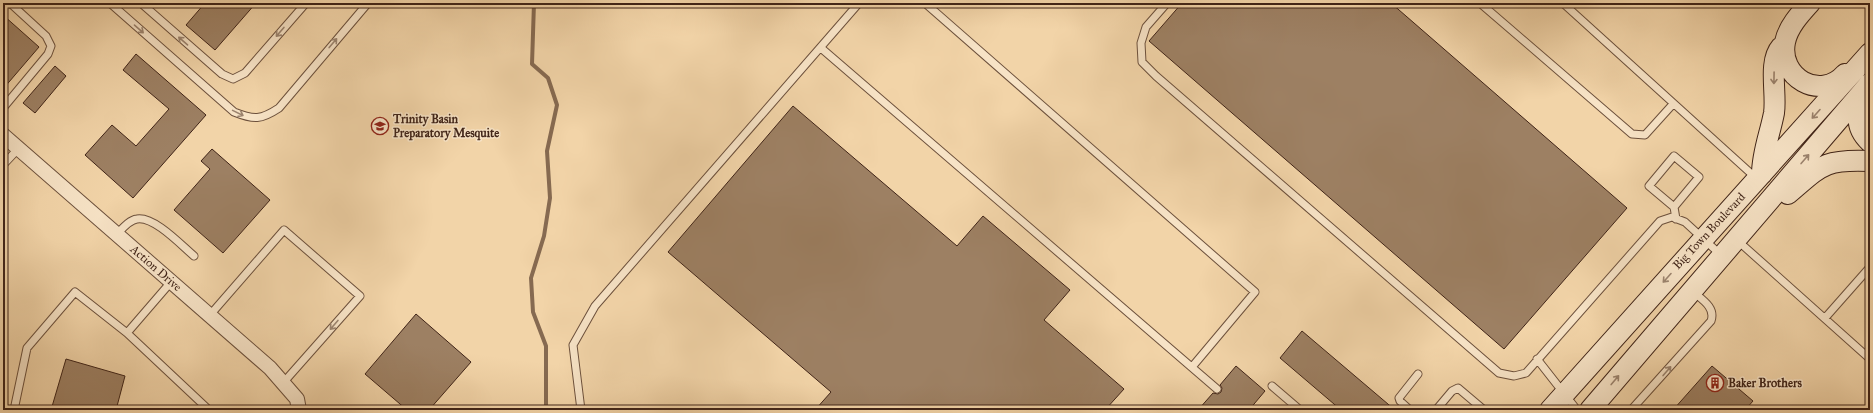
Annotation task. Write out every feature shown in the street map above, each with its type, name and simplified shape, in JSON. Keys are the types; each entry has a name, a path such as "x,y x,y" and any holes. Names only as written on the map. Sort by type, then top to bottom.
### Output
{"main road":[{"path":"1760,177 1762,160 1774,112 1775,65 1778,51 1785,42 1791,28 1810,3"},
{"path":"1785,42 1786,64 1790,70 1799,79 1816,87 1828,85 1838,81 1870,46"},
{"name":"Big Town Boulevard","path":"1550,410 1702,238 1760,177 1870,53"},
{"path":"1870,84 1858,112 1859,124 1863,135 1870,142"},
{"name":"Big Town Boulevard","path":"1590,410 1870,84"},
{"path":"1740,235 1820,166 1845,160 1870,161"}],"street":[{"name":"Action Drive","path":"3,135 171,282 210,314 270,368 297,400 299,410"}],"lane":[{"path":"3,108 48,54 51,46 46,36 10,3"},
{"path":"110,3 234,112 251,119 266,116 278,108 368,3"},
{"path":"141,3 222,74 233,78 245,73 306,3"},
{"path":"581,410 573,346 595,306 859,3"},
{"path":"925,3 1254,292 1192,367"},
{"path":"1167,3 1146,27 1141,43 1142,62 1156,76 1499,373 1514,376 1526,373 1660,221 1672,217 1685,222 1722,256"},
{"path":"1480,3 1632,134 1645,135 1673,104"},
{"path":"1564,4 1673,104 1760,177"},
{"path":"821,48 1217,389"},
{"path":"3,165 19,148"},
{"path":"1674,207 1699,177 1674,156 1649,186 1674,207 1676,219"},
{"path":"117,234 127,224 136,219 147,219 158,225 194,256"},
{"path":"210,314 284,230 360,296 283,383"},
{"path":"1740,235 1825,318 1870,359"},
{"path":"1825,318 1870,267"},
{"path":"127,333 171,282"},
{"path":"1631,410 1711,320 1711,309 1692,291"},
{"path":"14,410 27,348 76,292 127,333 209,410"},
{"path":"1538,359 1578,410"},
{"path":"1410,410 1400,401 1399,398 1418,374"},
{"path":"1272,386 1300,410"},
{"path":"1436,410 1452,391 1458,388 1484,410"}],"building":[{"path":"205,3 256,3 215,50 186,25"},
{"path":"1182,3 1391,3 1627,208 1504,349 1149,41"},
{"path":"3,15 39,47 3,89"},
{"path":"136,54 206,115 133,198 85,155 112,125 136,146 169,109 123,70"},
{"path":"55,66 66,76 35,113 23,103"},
{"path":"793,106 957,246 983,216 1070,290 1044,320 1124,389 1105,410 815,410 831,392 668,252"},
{"path":"212,149 270,200 223,253 174,210 210,169 201,161"},
{"path":"416,314 471,362 429,410 407,410 365,374"},
{"path":"1302,331 1395,410 1341,410 1280,358"},
{"path":"66,359 125,376 116,410 51,410"},
{"path":"1236,366 1265,391 1249,410 1198,410 1213,393 1218,394 1221,392 1222,388 1220,385"},
{"name":"Baker Brothers","path":"1712,366 1753,401 1745,410 1673,410"}],"waterway":[{"path":"534,3 532,64 548,78 557,105 547,151 550,198 544,236 531,278 533,312 546,346 546,410"}],"place":[{"name":"Trinity Basin Preparatory Mesquite","path":"380,126"},
{"name":"Baker Brothers","path":"1715,383"}]}
